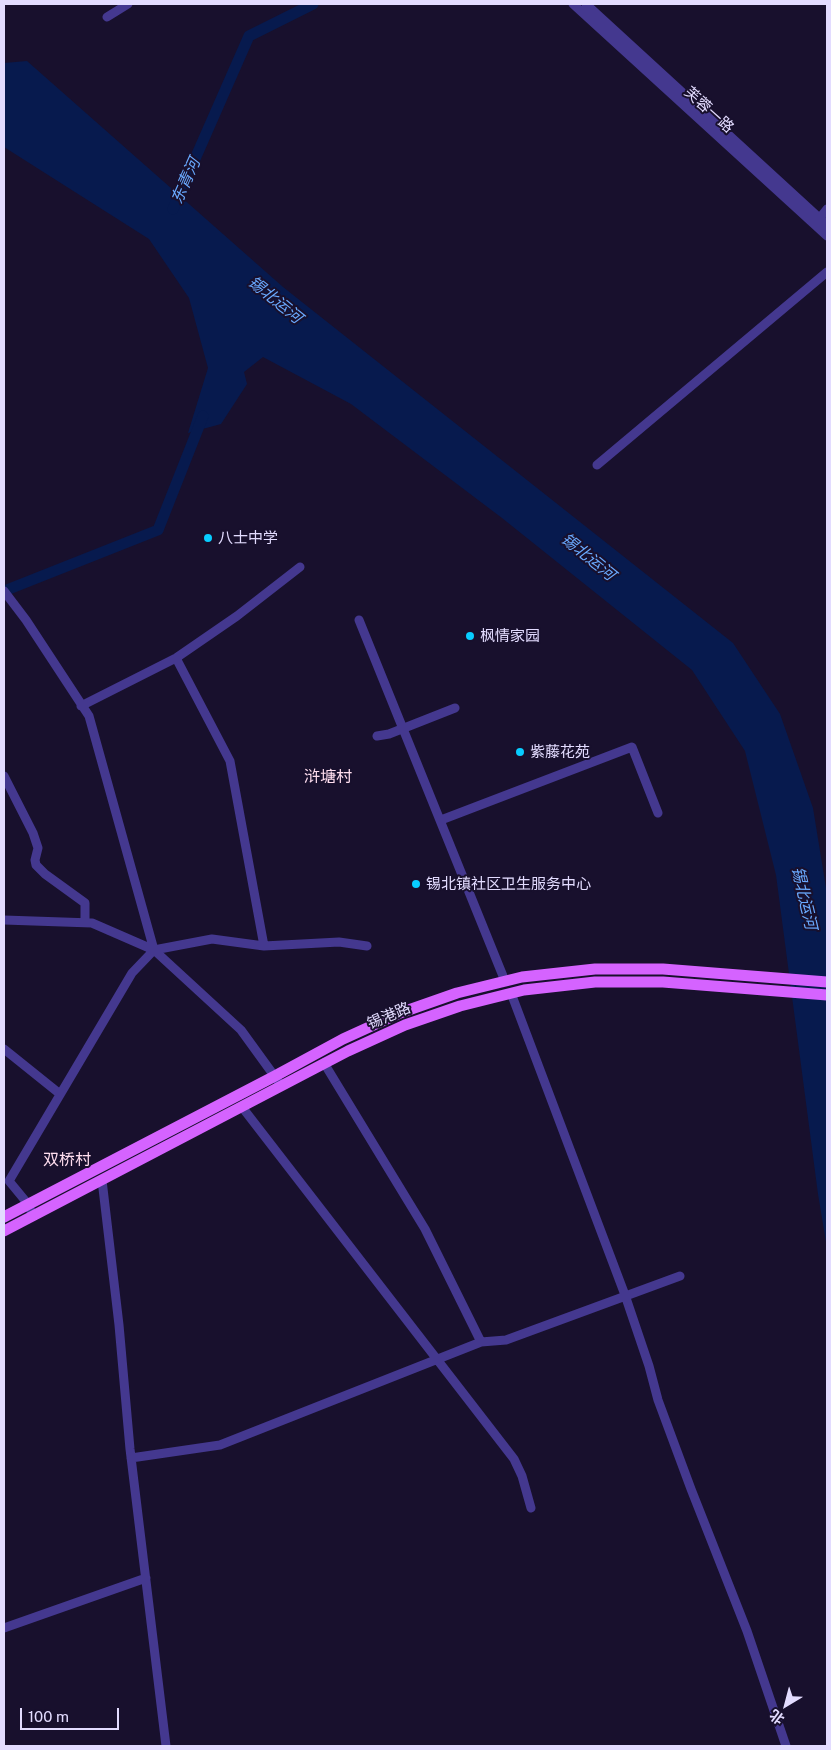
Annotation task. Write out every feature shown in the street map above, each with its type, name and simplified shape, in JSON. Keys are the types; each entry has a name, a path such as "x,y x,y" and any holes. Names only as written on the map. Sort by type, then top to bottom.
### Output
{"main road":[{"name":"锡港路","path":"4,1231 242,1106 343,1039 373,1024 434,1000 505,981 561,972 595,969 663,969 827,982"},
{"name":"锡港路","path":"4,1217 278,1081 324,1063 379,1036 431,1015 484,999 562,985 628,982 663,982 827,995"}],"street":[{"path":"107,17 128,4"},
{"name":"芙蓉一路","path":"573,4 821,223"},
{"name":"芙蓉一路","path":"586,4 821,223 827,236"},
{"path":"821,223 827,209"},
{"path":"597,465 827,272"},
{"path":"81,706 176,658 237,616 300,567"},
{"path":"4,591 26,620 89,716 154,950"},
{"path":"359,620 505,981"},
{"path":"176,658 230,761 264,946"},
{"path":"378,736 455,708"},
{"path":"441,820 632,747 658,813"},
{"path":"4,776 33,833 38,848 35,860 36,865 45,874 85,903 85,922"},
{"path":"4,920 92,922 154,950 241,1030 278,1081"},
{"path":"33,1216 28,1204 6,1181 132,973 154,950 212,939 264,946 339,942 367,946"},
{"path":"511,993 625,1295 658,1400 747,1631 786,1746"},
{"path":"4,1049 60,1094"},
{"path":"324,1063 425,1229 481,1342"},
{"path":"242,1106 514,1459 522,1476 531,1508"},
{"path":"102,1180 131,1458 166,1746"},
{"path":"131,1458 220,1445 481,1342 506,1340 680,1276"},
{"path":"4,1628 146,1578"}],"water":[{"name":"锡北运河","path":"27,61 283,287 733,643 780,714 813,808 827,894 827,1248 818,1194 776,875 745,751 692,670 502,518 351,404 263,357 244,372 247,384 221,424 188,433 208,368 189,298 149,239 4,147 4,63"}],"waterway":[{"name":"东青河","path":"173,209 249,36 313,4"},
{"path":"4,591 158,530 203,416"}],"place":[{"name":"八士中学","path":"208,538"},
{"name":"枫情家园","path":"470,636"},
{"name":"紫藤花苑","path":"520,752"},
{"name":"锡北镇社区卫生服务中心","path":"416,884"}],"district":[{"name":"浒塘村","path":"328,777"},
{"name":"双桥村","path":"67,1160"}]}
